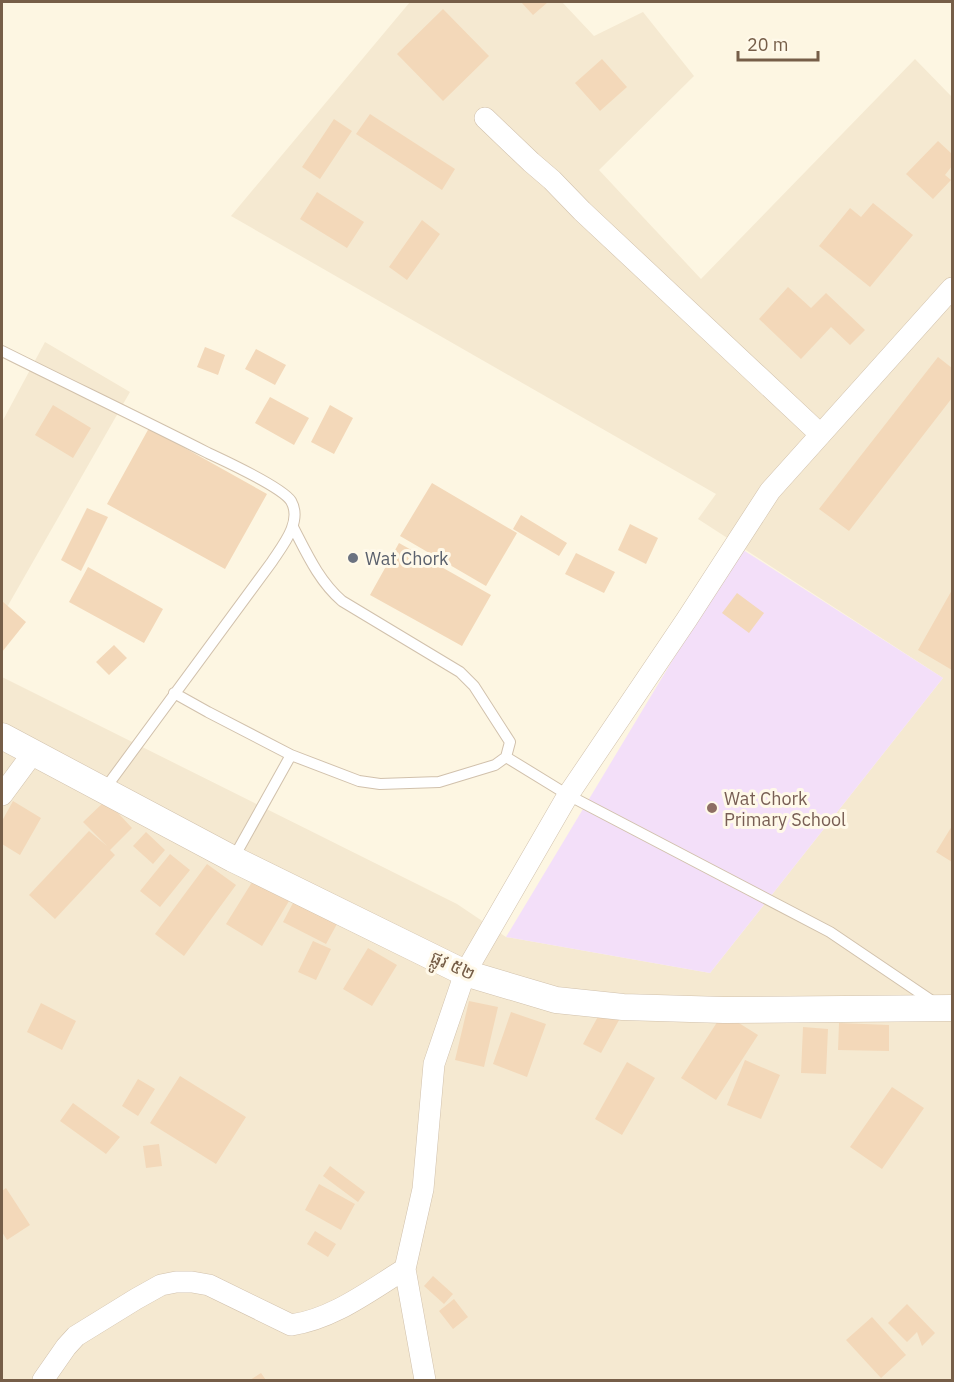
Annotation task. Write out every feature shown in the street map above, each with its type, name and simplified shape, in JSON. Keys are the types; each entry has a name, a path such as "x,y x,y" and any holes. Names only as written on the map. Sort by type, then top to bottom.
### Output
{"street":[{"path":"485,118 820,434"},
{"path":"425,1380 405,1269 423,1189 434,1064 465,973 568,795 770,491 952,288"},
{"name":"ផ្លូវ ៥២","path":"2,736 233,859 465,973 556,1000 623,1007 724,1010 947,1008"},
{"path":"2,795 33,753"},
{"path":"43,1380 76,1335 162,1285 176,1282 208,1285 291,1325 320,1319 405,1269"}],"lane":[{"path":"2,351 235,466 281,492 291,501 295,514 293,526 271,563 104,790"},
{"path":"174,693 291,755 359,781 380,784 439,782 495,765 506,757 510,742 474,686 460,672 342,601 319,575 293,526"},
{"path":"233,859 291,755"},
{"path":"506,757 568,795 830,932 947,1008"}],"shaded area":[{"path":"410,2 562,2 594,36 643,12 694,76 599,170 701,279 915,59 952,97 952,1380 2,1380 2,677 457,904 506,937 710,973 943,678 698,519 716,494 231,216"},
{"path":"45,342 130,392 2,616 2,422"},
{"name":"Wat Chork Primary School","path":"740,548 943,678 710,973 506,937"}],"building":[{"path":"521,2 548,2 533,15"},
{"path":"443,9 489,56 443,101 397,54"},
{"path":"602,59 627,87 600,111 575,83"},
{"path":"370,114 455,169 442,190 356,134"},
{"path":"334,119 352,131 320,179 302,167"},
{"path":"938,141 952,154 952,166 945,175 951,180 933,199 906,174"},
{"path":"317,192 364,222 347,248 300,219"},
{"path":"873,203 913,235 870,287 819,246 850,208 861,217"},
{"path":"422,220 440,234 407,280 389,267"},
{"path":"788,287 811,308 826,293 865,330 850,345 831,327 801,359 759,319"},
{"path":"205,347 225,355 218,375 197,367"},
{"path":"256,349 286,365 275,385 245,369"},
{"path":"938,357 952,368 952,398 849,531 819,509"},
{"path":"270,397 309,418 294,445 255,423"},
{"path":"53,405 91,428 73,458 35,435"},
{"path":"330,405 353,418 334,454 311,442"},
{"path":"149,428 267,494 225,569 107,504"},
{"path":"432,483 517,533 486,586 400,536"},
{"path":"87,508 108,517 81,571 61,560"},
{"path":"521,515 567,543 559,556 513,529"},
{"path":"630,524 658,538 646,564 618,550"},
{"path":"399,543 491,595 462,646 370,595"},
{"path":"576,553 615,572 604,593 565,574"},
{"path":"88,567 163,609 144,643 69,602"},
{"path":"952,590 952,670 918,650"},
{"path":"737,593 764,613 749,633 722,613"},
{"path":"2,601 26,622 2,652"},
{"path":"114,645 127,658 109,675 96,662"},
{"path":"106,800 132,828 110,850 115,855 55,919 29,895 89,831 107,846 83,822"},
{"path":"13,801 41,818 20,855 2,844 2,821"},
{"path":"952,826 952,862 936,852"},
{"path":"146,832 165,850 153,864 133,846"},
{"path":"170,854 190,870 160,907 140,891"},
{"path":"207,864 236,885 184,956 155,934"},
{"path":"254,879 289,901 262,946 226,924"},
{"path":"294,901 337,924 326,944 283,922"},
{"path":"313,941 331,949 316,980 298,972"},
{"path":"368,948 397,965 372,1006 343,989"},
{"path":"469,1001 498,1007 484,1067 455,1060"},
{"path":"41,1003 76,1021 62,1050 27,1032"},
{"path":"601,1011 619,1020 601,1053 583,1044"},
{"path":"511,1012 546,1024 527,1077 493,1064"},
{"path":"723,1013 758,1035 716,1100 681,1078"},
{"path":"839,1023 889,1025 889,1051 838,1050"},
{"path":"803,1027 828,1029 826,1074 801,1073"},
{"path":"745,1060 780,1075 761,1119 727,1105"},
{"path":"627,1062 655,1078 622,1135 595,1119"},
{"path":"180,1076 246,1117 216,1164 150,1123"},
{"path":"138,1079 155,1089 138,1116 122,1106"},
{"path":"892,1087 924,1108 882,1169 850,1147"},
{"path":"73,1103 120,1137 106,1154 60,1121"},
{"path":"159,1144 162,1166 146,1168 143,1146"},
{"path":"330,1166 365,1192 358,1202 323,1176"},
{"path":"319,1184 355,1204 341,1230 305,1210"},
{"path":"6,1188 30,1225 7,1240 2,1232 2,1191"},
{"path":"315,1231 336,1244 328,1257 307,1244"},
{"path":"433,1276 453,1294 444,1304 424,1286"},
{"path":"454,1299 468,1317 453,1329 439,1311"},
{"path":"907,1304 935,1333 922,1346 917,1332 907,1342 888,1323"},
{"path":"872,1317 906,1355 881,1378 846,1340"},
{"path":"261,1373 266,1380 250,1380"}],"place":[{"name":"Wat Chork","path":"353,558"},
{"name":"Wat Chork Primary School","path":"712,808"}]}
